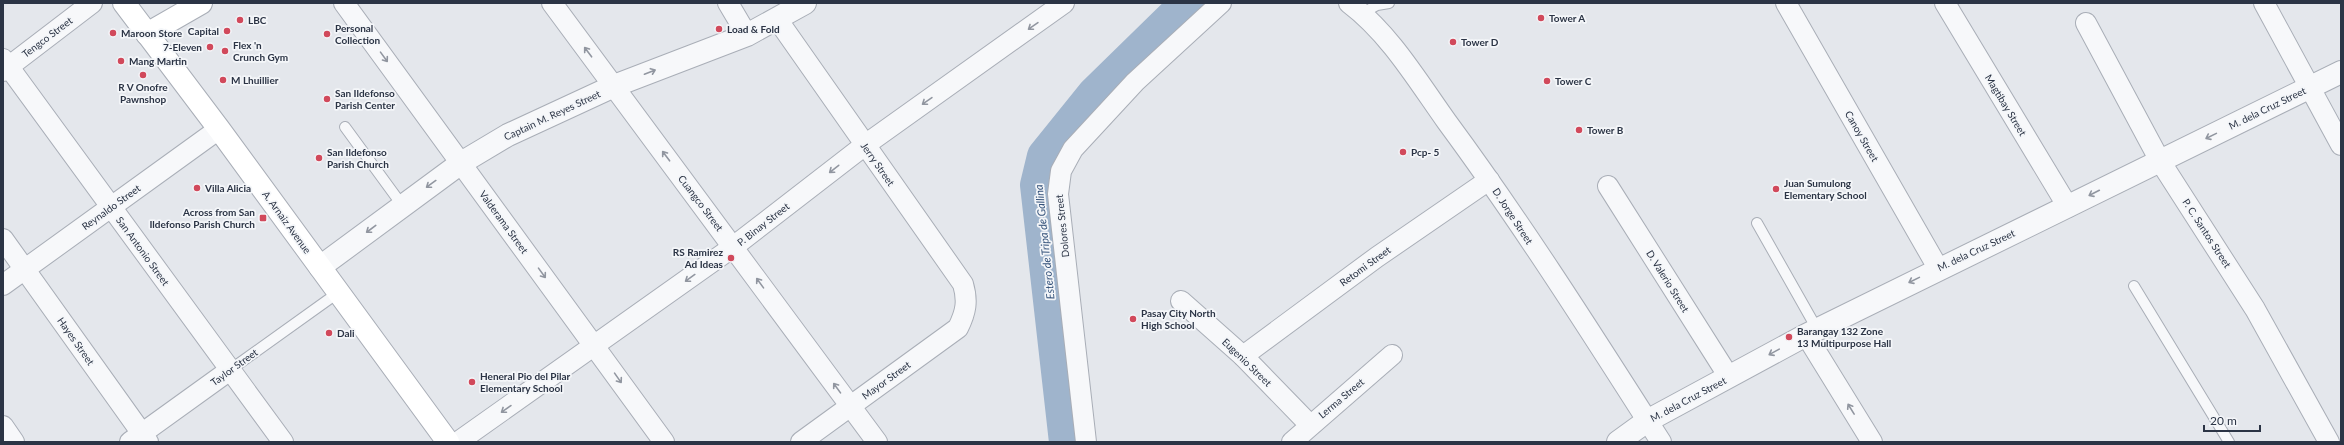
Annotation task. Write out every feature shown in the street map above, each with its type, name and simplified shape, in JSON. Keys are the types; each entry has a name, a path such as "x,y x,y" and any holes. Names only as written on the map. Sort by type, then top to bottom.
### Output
{"main road":[{"name":"A. Arnaiz Avenue","path":"124,3 219,129 448,442"},
{"path":"147,34 202,3"}],"street":[{"name":"Tengco Street","path":"5,65 92,3"},
{"name":"Valderama Street","path":"344,3 664,442"},
{"name":"Cuangco Street","path":"552,3 876,442"},
{"path":"728,3 747,35"},
{"name":"Captain M. Reyes Street","path":"320,267 460,163 508,135 614,86 747,35 805,3"},
{"name":"P. Binay Street","path":"458,442 733,247 865,145 1064,3"},
{"name":"Dolores Street","path":"1086,442 1058,194 1061,171 1073,150 1135,82 1221,3"},
{"name":"Canoy Street","path":"1786,3 1938,268"},
{"name":"Magtibay Street","path":"1945,3 2068,207"},
{"path":"2264,3 2341,145"},
{"name":"D. Jorge Street","path":"1356,8 1391,44 1489,180 1661,442"},
{"name":"Jerry Street","path":"777,19 963,284 967,297 966,313"},
{"name":"P. C. Santos Street","path":"2086,23 2160,161 2255,310 2329,442"},
{"name":"San Antonio Street","path":"5,65 283,442"},
{"name":"M. dela Cruz Street","path":"1618,442 1647,421 1811,332 1938,268 2068,207 2341,72"},
{"name":"Reynaldo Street","path":"3,285 219,129"},
{"name":"Retomi Street","path":"1243,356 1377,257 1489,180"},
{"name":"D. Valerio Street","path":"1608,186 1729,377"},
{"name":"Hayes Street","path":"3,240 25,269 140,439"},
{"name":"Eugenio Street","path":"1181,301 1243,356 1310,425"},
{"name":"Mayor Street","path":"801,442 958,328 966,313"},
{"path":"1811,332 1872,442"},
{"name":"Lerma Street","path":"1292,442 1392,355"},
{"name":"Taylor Street","path":"140,439 230,370"},
{"path":"3,426 14,442"}],"lane":[{"path":"1356,8 1389,3"},
{"path":"345,127 402,205"},
{"path":"1757,223 1811,332"},
{"path":"2134,286 2229,442"},
{"name":"Taylor Street","path":"230,370 339,292"}],"waterway":[{"name":"Estero de Tripa de Gallina","path":"1066,442 1037,185 1044,156 1094,94 1187,3"}],"place":[{"name":"Tower A","path":"1541,18"},
{"name":"LBC","path":"240,20"},
{"name":"Load & Fold","path":"719,29"},
{"name":"Capital","path":"227,31"},
{"name":"Maroon Store","path":"113,33"},
{"name":"Personal Collection","path":"327,34"},
{"name":"Tower D","path":"1453,42"},
{"name":"7-Eleven","path":"210,47"},
{"name":"Flex 'n Crunch Gym","path":"225,51"},
{"name":"Mang Martin","path":"121,61"},
{"name":"R V Onofre Pawnshop","path":"143,75"},
{"name":"M Lhuillier","path":"223,80"},
{"name":"Tower C","path":"1547,81"},
{"name":"San Ildefonso Parish Center","path":"327,99"},
{"name":"Tower B","path":"1579,130"},
{"name":"Pcp- 5","path":"1403,152"},
{"name":"San Ildefonso Parish Church","path":"319,158"},
{"name":"Villa Alicia","path":"197,188"},
{"name":"Juan Sumulong Elementary School","path":"1776,189"},
{"name":"Across from San Ildefonso Parish Church","path":"263,218"},
{"name":"RS Ramirez Ad Ideas","path":"731,258"},
{"name":"Pasay City North High School","path":"1133,319"},
{"name":"Dali","path":"329,333"},
{"name":"Barangay 132 Zone 13 Multipurpose Hall","path":"1789,337"},
{"name":"Heneral Pio del Pilar Elementary School","path":"472,382"}]}
